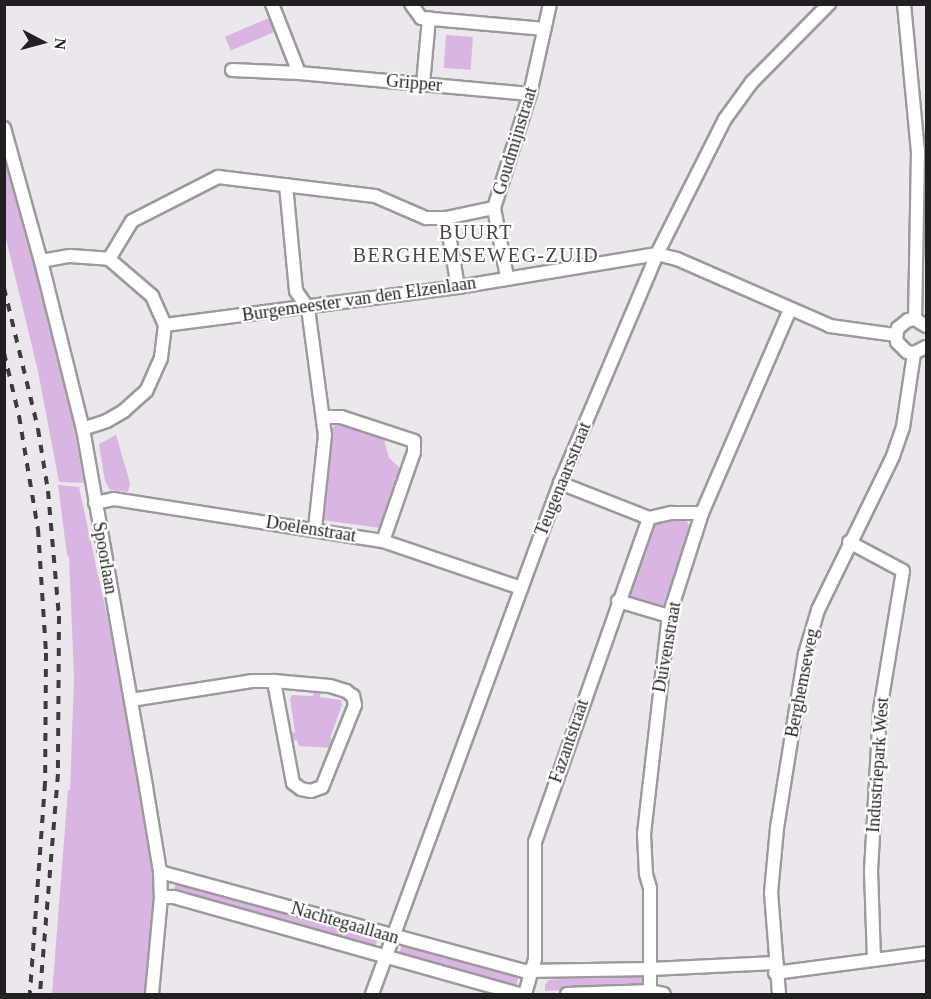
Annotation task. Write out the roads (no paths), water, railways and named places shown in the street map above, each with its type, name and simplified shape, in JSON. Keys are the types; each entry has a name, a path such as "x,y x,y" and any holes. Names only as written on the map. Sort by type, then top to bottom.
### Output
{"street":[{"path":"272,4 299,73"},
{"path":"411,4 421,18 545,28"},
{"name":"Goudmijnstraat","path":"507,277 494,208 530,94 550,4"},
{"name":"Teugenaarsstraat","path":"372,994 560,483 657,254 725,119 752,82 829,4"},
{"path":"904,4 918,151 922,222 915,319"},
{"path":"423,84 429,18"},
{"name":"Gripper","path":"232,70 299,73 530,94"},
{"name":"Spoorlaan","path":"4,128 41,261 83,429 131,700 160,872 161,897 152,994"},
{"path":"109,259 132,221 218,177 375,196 426,218 446,218 494,208"},
{"path":"286,185 296,291 308,308 324,417 325,435 315,529"},
{"path":"446,218 458,287"},
{"name":"Burgemeester van den Elzenlaan","path":"165,326 458,287 507,277 657,254 677,258 830,326 896,335"},
{"path":"41,261 70,256 109,259 152,296 165,326 160,358 146,391 124,411 107,421 83,429"},
{"name":"Duivenstraat","path":"650,991 650,888 646,874 644,834 669,616 702,513 790,310"},
{"path":"927,326 915,319 903,323 896,335 901,348 915,353 927,347"},
{"name":"Berghemseweg","path":"778,994 771,893 777,828 805,654 818,610 849,542 893,456 903,427 915,353"},
{"path":"324,417 340,417 414,441 414,452 383,541"},
{"path":"560,483 649,518 671,513 702,513"},
{"name":"Doelenstraat","path":"95,502 114,499 383,541 521,588"},
{"name":"Fazantstraat","path":"531,972 535,959 535,842 649,518"},
{"name":"Industriepark West","path":"849,542 903,571 880,710 872,870 874,960"},
{"path":"618,601 669,616"},
{"path":"131,700 252,681 274,681 330,686 346,691 353,696 355,705 322,787 311,791 301,789 293,783 274,681"},
{"name":"Nachtegaallaan","path":"160,872 531,972 775,968 927,953"},
{"name":"Nachtegaallaan","path":"161,897 174,897 519,994"},
{"path":"525,994 531,972"},
{"path":"567,994 650,991 664,994"}],"railway":[{"path":"4,288 38,429 48,491 59,616 58,774 40,994"},
{"path":"4,353 19,416 38,529 46,653 45,783 30,994"}],"district":[{"name":"BUURT BERGHEMSEWEG-ZUID","path":"476,244"}]}
